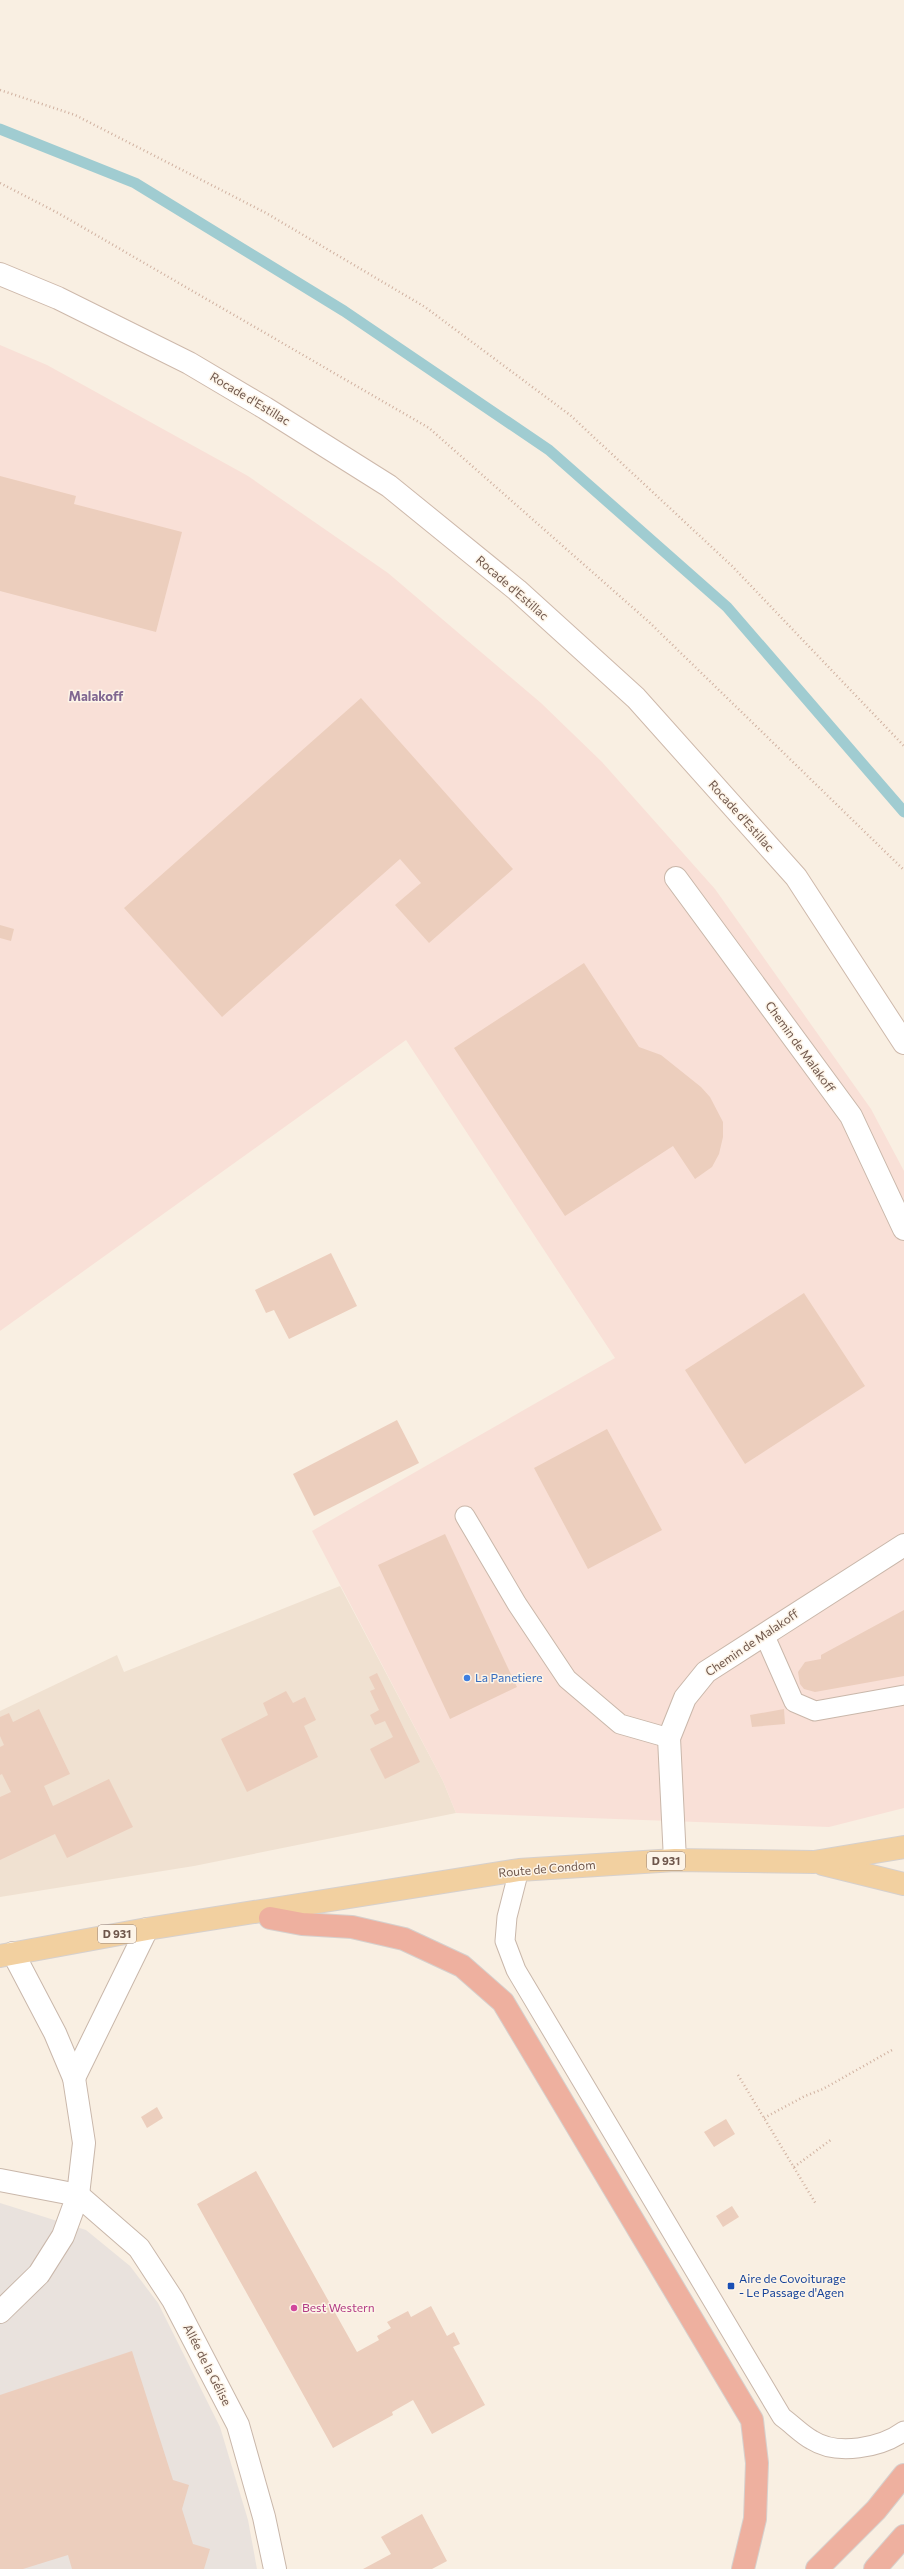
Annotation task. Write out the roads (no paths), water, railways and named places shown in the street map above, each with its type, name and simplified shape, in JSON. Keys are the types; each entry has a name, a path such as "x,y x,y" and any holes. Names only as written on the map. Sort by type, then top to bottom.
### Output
{"highway":[{"path":"276,1912 302,1924 352,1926 404,1939 462,1966 503,2002 752,2420 757,2463 754,2519 743,2569"},
{"path":"817,2569 876,2510 904,2475"},
{"path":"875,2569 904,2536"}],"main road":[{"name":"Route de Condom","path":"7,1955 147,1928 234,1915 276,1912 519,1870 675,1860 814,1862 904,1847"},
{"name":"Route de Condom","path":"814,1862 904,1884"}],"street":[{"name":"Rocade d'Estillac","path":"0,274 58,298 189,363 265,408 388,486 516,590 636,698 796,878 904,1043"},
{"name":"Chemin de Malakoff","path":"676,878 851,1116 904,1229"},
{"name":"Chemin de Malakoff","path":"675,1860 669,1738 685,1698 706,1672 904,1545"},
{"path":"74,2078 147,1928"},
{"path":"0,2312 39,2274 63,2236 78,2195 84,2143 74,2078 55,2033 7,1955"},
{"path":"0,2180 78,2195"},
{"name":"Allée de la Gélise","path":"78,2195 139,2248 173,2300 238,2425 264,2517 275,2569"}],"lane":[{"path":"465,1516 517,1604 567,1678 620,1724 669,1738"},
{"path":"764,1634 794,1702 815,1711 904,1696"},
{"path":"519,1870 507,1917 505,1940 516,1970 782,2417 813,2441 842,2449 866,2446 897,2436 904,2431"}],"waterway":[{"path":"0,129 135,183 344,311 549,450 727,607 904,812"}],"place":[{"name":"La Panetiere","path":"467,1678"},
{"name":"Aire de Covoiturage - Le Passage d'Agen","path":"731,2286"},
{"name":"Best Western","path":"294,2308"}],"district":[{"name":"Malakoff","path":"96,696"}]}
